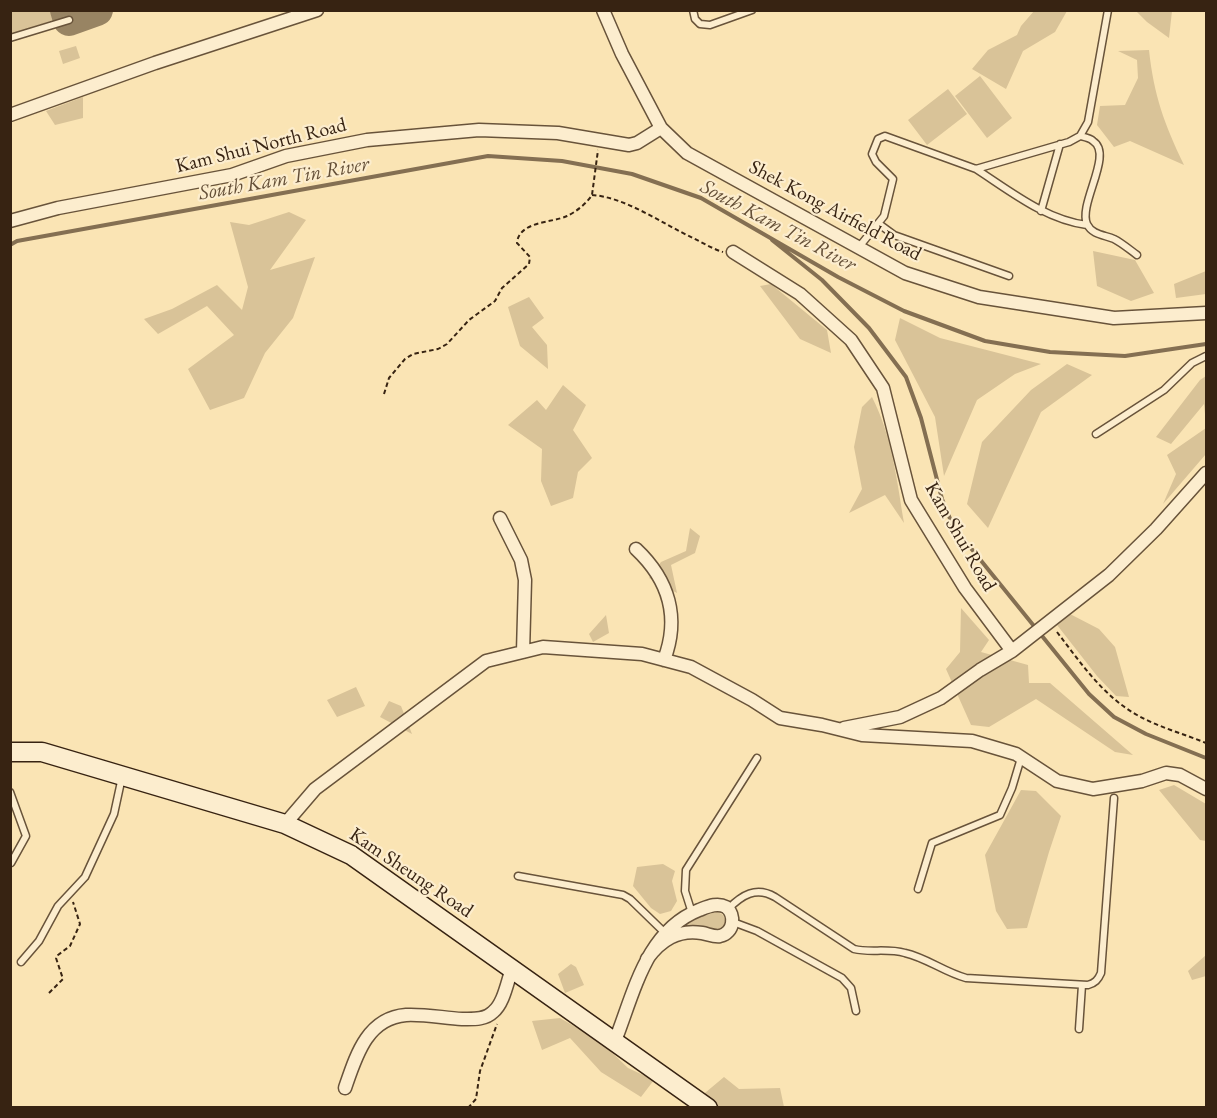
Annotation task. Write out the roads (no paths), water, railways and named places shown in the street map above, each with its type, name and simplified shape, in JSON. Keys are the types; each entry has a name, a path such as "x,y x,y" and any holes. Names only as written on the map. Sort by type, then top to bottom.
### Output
{"main road":[{"name":"Kam Sheung Road","path":"12,752 42,752 285,824 351,855 708,1107"}],"street":[{"path":"10,115 155,63 316,10"},
{"name":"Shek Kong Airfield Road","path":"603,10 622,54 661,128 687,153 905,273 979,297 1114,318 1206,313"},
{"name":"Kam Shui North Road","path":"10,221 58,208 232,175 286,156 367,140 479,130 558,133 634,145 661,128"},
{"name":"Kam Shui Road","path":"733,252 800,294 850,340 883,388 911,500 964,588 1012,651"},
{"path":"840,729 900,717 941,698 980,670 1012,651 1109,575 1156,529 1206,473"},
{"path":"500,518 521,560 525,580 523,652"},
{"path":"636,549 657,572 665,590 672,623 671,641 664,660"},
{"path":"285,824 315,789 486,661 543,647 642,654 691,667 780,718 862,735 972,741 1016,754 1057,781 1093,789 1142,781 1166,773 1180,776 1206,789"},
{"path":"615,1041 647,959 665,933 692,913 715,905 728,909 732,915 733,922 726,934 719,936 690,933 668,938 647,959"},
{"path":"345,1088 358,1051 372,1030 380,1023 408,1015 483,1018 495,1010 512,969"}],"lane":[{"path":"693,10 695,19 700,24 710,25 752,10"},
{"path":"976,169 1080,136 1088,122 1108,10"},
{"path":"10,39 69,20"},
{"path":"859,247 884,216 893,179 876,162 872,154 878,139 885,136 976,169 1041,211 1076,224 1087,225"},
{"path":"1080,136 1094,141 1098,146 1100,159 1085,213 1087,225 1094,232 1116,239 1137,255"},
{"path":"1041,211 1060,144"},
{"path":"879,224 894,235 1009,276"},
{"path":"1096,434 1164,390 1192,363 1206,356"},
{"path":"918,889 932,843 1000,815 1012,788 1021,757"},
{"path":"692,913 685,891 687,870 757,758"},
{"path":"21,963 39,941 58,906 71,895 85,877 114,814 122,777"},
{"path":"10,792 26,836 11,862"},
{"path":"728,909 746,894 764,892 854,949 898,951 920,957 948,972 966,978 1088,986 1096,982 1101,974 1114,798"},
{"path":"518,876 623,895 665,933"},
{"path":"733,922 757,931 842,978 851,988 856,1011"},
{"path":"1079,1029 1082,985"}],"waterway":[{"name":"South Kam Tin River","path":"10,245 17,241 488,156 562,161 632,174 701,198 838,277 904,311 985,341 1050,352 1125,356 1206,344"},
{"path":"772,240 822,280 869,328 906,377 921,418 942,499 953,526 1089,694 1114,717 1146,734 1206,758"}]}
